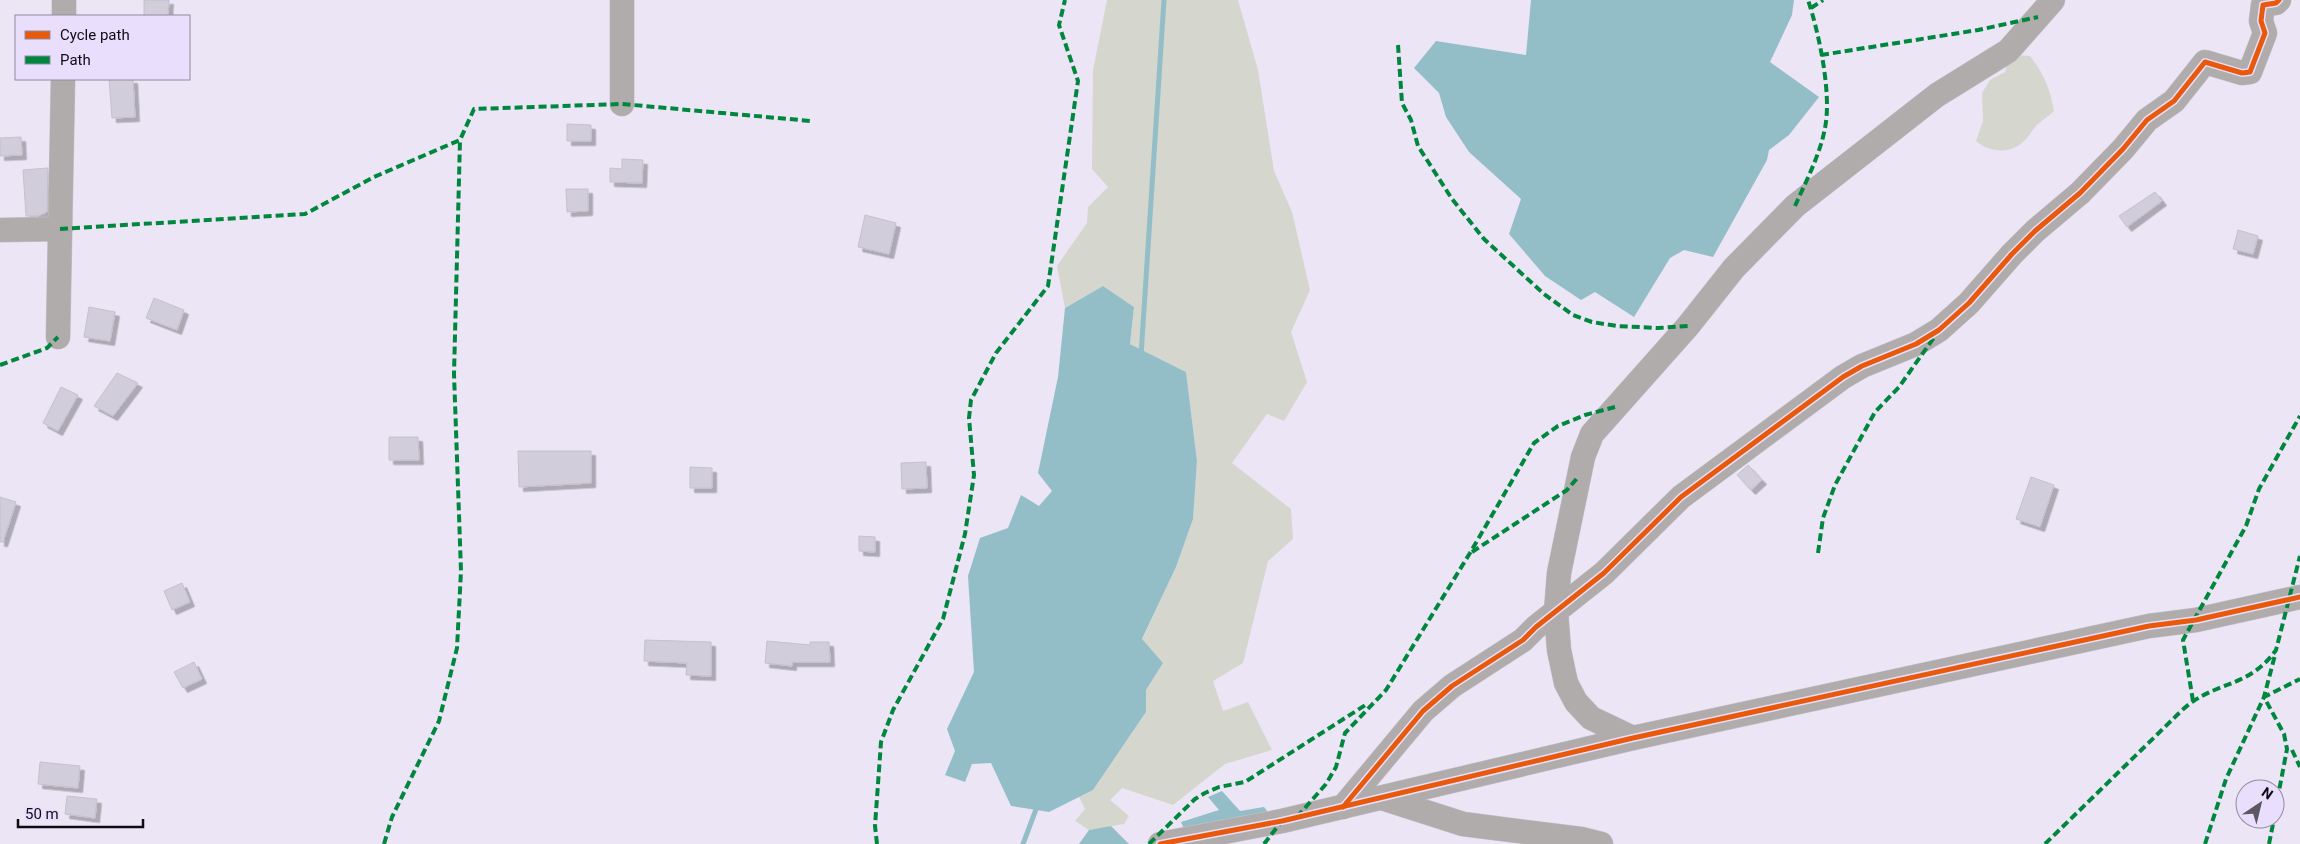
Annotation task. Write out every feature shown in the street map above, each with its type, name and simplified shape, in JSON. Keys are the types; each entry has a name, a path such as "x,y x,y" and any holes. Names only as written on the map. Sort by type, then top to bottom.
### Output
{"street":[{"path":"64,0 64,15"},
{"path":"622,0 622,104"},
{"path":"1633,738 1591,718 1576,702 1566,682 1559,650 1556,611 1560,572 1583,457 1592,434 1688,326 1734,268 1795,206 1937,95 2008,51 2053,0"},
{"path":"1343,807 1393,744 1424,711 1452,686 1523,640 1536,627 1604,573 1681,497 1814,396 1862,366 1916,344 1939,330 1969,304 2012,254 2035,231 2080,193 2123,149 2147,120 2174,101 2205,62 2242,73 2250,72 2265,33 2261,21 2263,5 2276,3 2279,0"},
{"path":"58,336 63,80"},
{"path":"0,230 60,229"},
{"path":"1160,844 1266,824 1633,738 2149,626 2196,620 2300,597"},
{"path":"1380,798 1463,824 1581,839 1602,844"}],"shaded area":[{"path":"1107,0 1238,0 1258,70 1274,171 1292,212 1310,290 1291,332 1307,382 1284,421 1267,414 1232,463 1291,509 1293,539 1268,561 1243,663 1213,681 1223,711 1248,702 1272,750 1225,764 1173,805 1122,788 1110,800 1129,816 1124,824 1089,830 1075,821 1085,809 1079,797 1093,790 1146,712 1146,690 1163,663 1142,640 1176,567 1193,519 1197,461 1186,372 1130,344 1134,307 1103,286 1065,308 1057,266 1087,223 1088,207 1108,187 1092,169 1093,70"},
{"path":"2016,55 2030,56 2035,63 2046,82 2054,111 2014,148 1994,150 1976,141 1983,121 1982,93 1990,80 2005,72 2007,64"}],"water":[{"path":"1531,0 1794,0 1792,15 1770,62 1819,97 1789,135 1769,150 1767,160 1713,257 1684,250 1670,258 1634,317 1595,292 1581,300 1545,276 1509,234 1521,199 1469,152 1446,117 1439,93 1414,68 1436,41 1526,55"},
{"path":"1103,286 1134,307 1130,344 1186,372 1197,461 1193,519 1176,567 1142,639 1163,663 1146,690 1146,712 1093,790 1049,812 1011,806 991,763 972,764 965,782 945,775 955,751 947,729 974,672 968,576 980,538 1008,528 1021,495 1039,506 1052,491 1038,473 1058,377 1065,308"},
{"path":"1222,791 1240,811 1264,807 1271,816 1186,833 1181,822 1219,810 1208,797"},
{"path":"1111,826 1129,844 1079,844 1089,830"}],"building":[{"path":"144,0 169,0 168,15 144,15"},
{"path":"109,80 133,80 135,117 112,118"},
{"path":"567,124 591,125 591,141 567,141"},
{"path":"21,137 22,155 0,156 0,138"},
{"path":"622,159 643,160 642,183 610,182 610,168 622,169"},
{"path":"48,168 47,212 38,216 26,216 23,170"},
{"path":"566,189 588,189 588,211 567,212"},
{"path":"2155,192 2162,201 2127,227 2119,216"},
{"path":"865,215 896,223 889,254 858,247"},
{"path":"2238,230 2258,236 2253,254 2233,249"},
{"path":"154,298 184,310 177,330 146,318"},
{"path":"89,307 115,312 110,341 84,337"},
{"path":"117,373 138,383 113,416 94,406"},
{"path":"61,387 78,395 58,431 43,423"},
{"path":"389,437 418,437 419,460 389,460"},
{"path":"518,451 591,451 591,483 519,487"},
{"path":"926,462 927,488 902,489 901,463"},
{"path":"1748,465 1762,480 1751,490 1737,475"},
{"path":"690,467 712,468 712,488 690,488"},
{"path":"2031,477 2054,485 2040,527 2016,519"},
{"path":"0,497 16,502 3,542 0,542"},
{"path":"859,536 875,537 875,552 859,551"},
{"path":"182,583 190,602 172,610 164,591"},
{"path":"645,640 711,642 711,676 686,675 687,663 644,661"},
{"path":"767,641 810,645 810,642 829,642 830,662 792,662 792,666 765,663"},
{"path":"194,662 202,679 183,688 174,672"},
{"path":"40,762 80,766 78,788 38,784"},
{"path":"67,796 97,799 95,818 65,814"}],"waterway":[{"path":"1141,356 1164,0"},
{"path":"1023,844 1038,804"}],"marked path":[{"path":"877,844 875,826 881,742 893,710 943,619 965,534 974,475 969,418 971,400 996,353 1048,286 1078,81 1059,25 1065,0"},
{"path":"1795,206 1820,148 1827,114 1826,81 1816,29 1808,0"},
{"path":"1811,8 1823,0"},
{"path":"1821,55 1978,30 2038,17"},
{"path":"1398,45 1402,103 1411,120 1418,146 1452,199 1484,239 1544,294 1573,315 1592,322 1617,326 1658,328 1688,326"},
{"path":"60,229 305,214 374,177 460,140 474,109 622,104 811,121"},
{"path":"384,844 392,817 439,721 457,648 461,571 454,374 460,140"},
{"path":"1818,553 1823,518 1835,485 1875,412 1899,387 1935,336"},
{"path":"0,365 47,348 58,337"},
{"path":"1297,817 1326,784 1336,767 1345,733 1386,690 1470,553 1534,443 1558,426 1585,415 1615,407"},
{"path":"2193,701 2183,640 2246,526 2259,489 2300,416"},
{"path":"1472,552 1567,490 1579,476"},
{"path":"2045,844 2187,706 2203,695 2257,670 2276,650 2300,556"},
{"path":"2205,844 2226,779 2264,697 2275,655"},
{"path":"2281,779 2287,749 2284,734 2264,697 2300,679"},
{"path":"1149,844 1195,799 1219,787 1245,782 1367,704"},
{"path":"2292,750 2300,767"},
{"path":"1264,844 1281,822"},
{"path":"2269,844 2272,829"}],"cycle path":[{"path":"1343,807 1423,711 1452,686 1523,640 1536,627 1604,573 1681,497 1843,377 1862,366 1916,344 1939,330 1969,303 2035,231 2080,193 2123,149 2147,120 2174,101 2205,62 2242,73 2250,72 2265,33 2261,21 2263,5 2276,3 2279,0"},
{"path":"1160,844 1282,821 1633,738 2149,626 2196,620 2300,597"}]}
